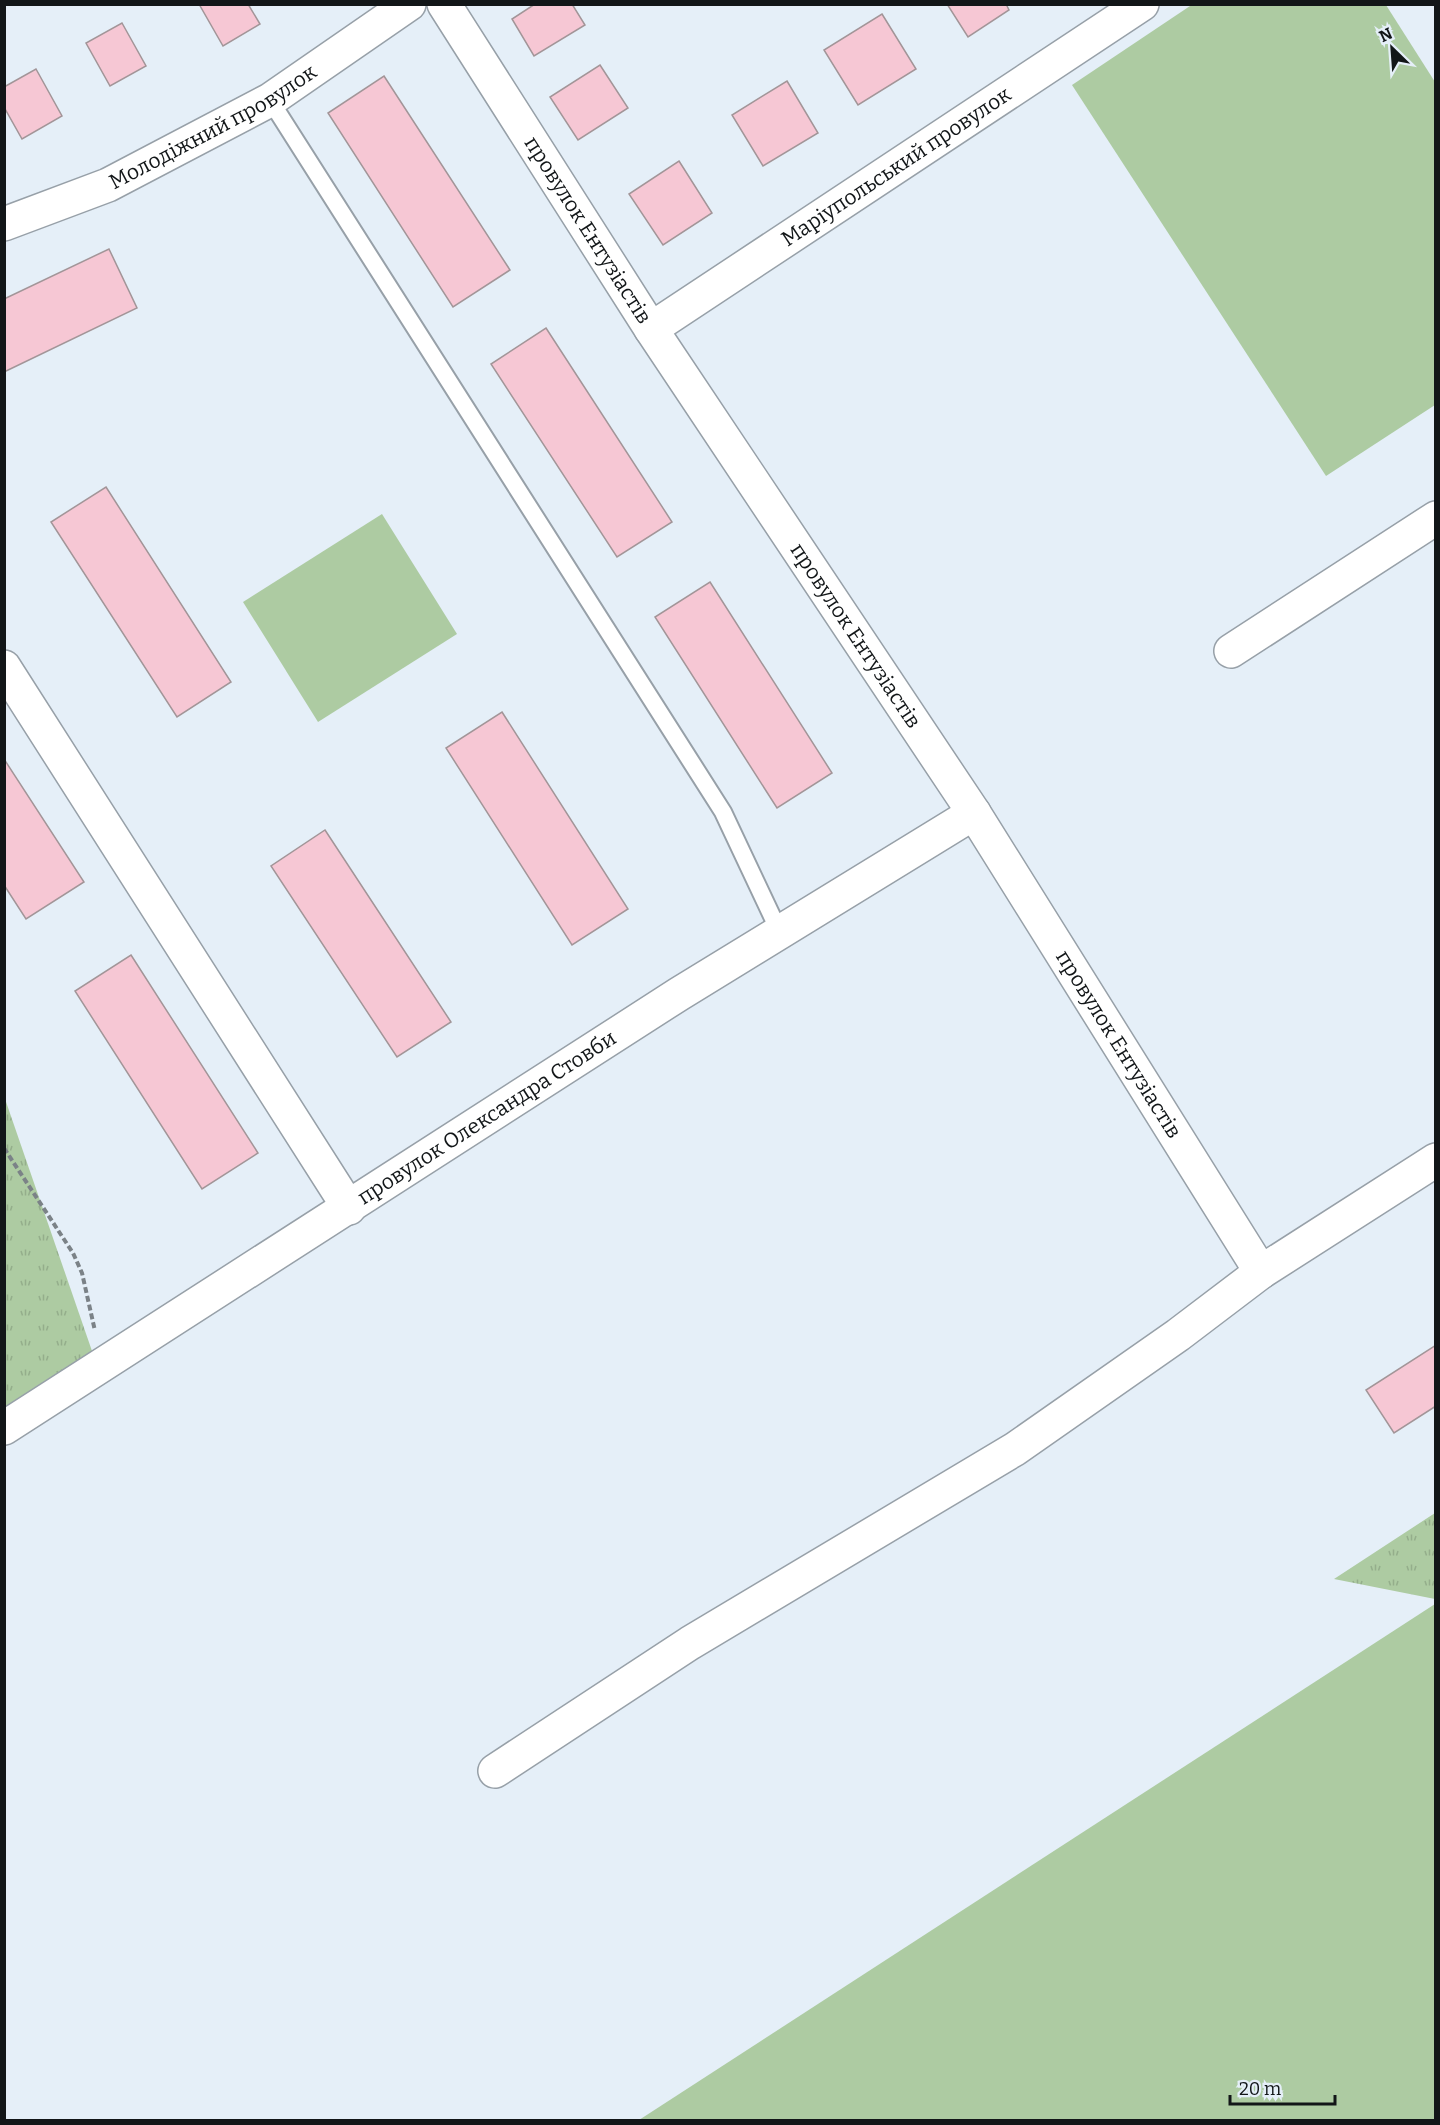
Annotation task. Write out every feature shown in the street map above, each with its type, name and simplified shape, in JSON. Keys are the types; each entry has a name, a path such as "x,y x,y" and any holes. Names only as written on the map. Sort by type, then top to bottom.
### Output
{"street":[{"name":"Молодіжний провулок","path":"4,224 108,184 270,100 409,4"},
{"name":"провулок Ентузіастів","path":"444,4 651,329 974,813 1260,1272"},
{"name":"Маріупольський провулок","path":"651,329 1142,4"},
{"path":"1231,651 1436,518"},
{"path":"4,668 349,1208"},
{"name":"провулок Олександра Стовби","path":"4,1428 779,932 974,813"},
{"path":"495,1771 690,1643 1016,1449 1178,1335 1260,1272 1436,1160"}],"lane":[{"path":"270,100 723,812 779,932"}],"path":[{"path":"4,1148 73,1253 82,1272 101,1364"}],"green space":[{"path":"1193,4 1386,5 1435,82 1435,405 1326,476 1072,85"},
{"path":"382,514 457,634 318,722 243,602"},
{"path":"4,1096 102,1380 5,1445 4,1445"},
{"path":"1435,1513 1435,1599 1334,1579"},
{"path":"1435,1604 1435,2120 639,2120"}],"building":[{"path":"199,4 248,4 260,24 223,46"},
{"path":"535,4 572,4 585,25 534,56 512,19"},
{"path":"947,4 1006,4 1009,10 968,37"},
{"path":"882,14 916,69 858,105 824,50"},
{"path":"122,23 146,66 110,86 86,43"},
{"path":"600,65 628,108 578,140 550,97"},
{"path":"36,69 62,116 22,139 4,107 4,87"},
{"path":"384,76 510,270 453,307 328,113"},
{"path":"787,81 818,133 763,166 732,115"},
{"path":"679,161 712,213 663,245 629,194"},
{"path":"109,249 137,308 4,372 4,299"},
{"path":"546,328 672,522 617,557 491,364"},
{"path":"106,487 231,682 177,717 51,522"},
{"path":"710,582 832,773 777,808 655,617"},
{"path":"502,712 628,909 572,945 446,748"},
{"path":"4,759 84,882 26,919 4,885"},
{"path":"325,830 451,1022 397,1057 271,866"},
{"path":"131,955 258,1153 202,1189 75,991"},
{"path":"1436,1345 1436,1406 1394,1433 1366,1390"}]}
